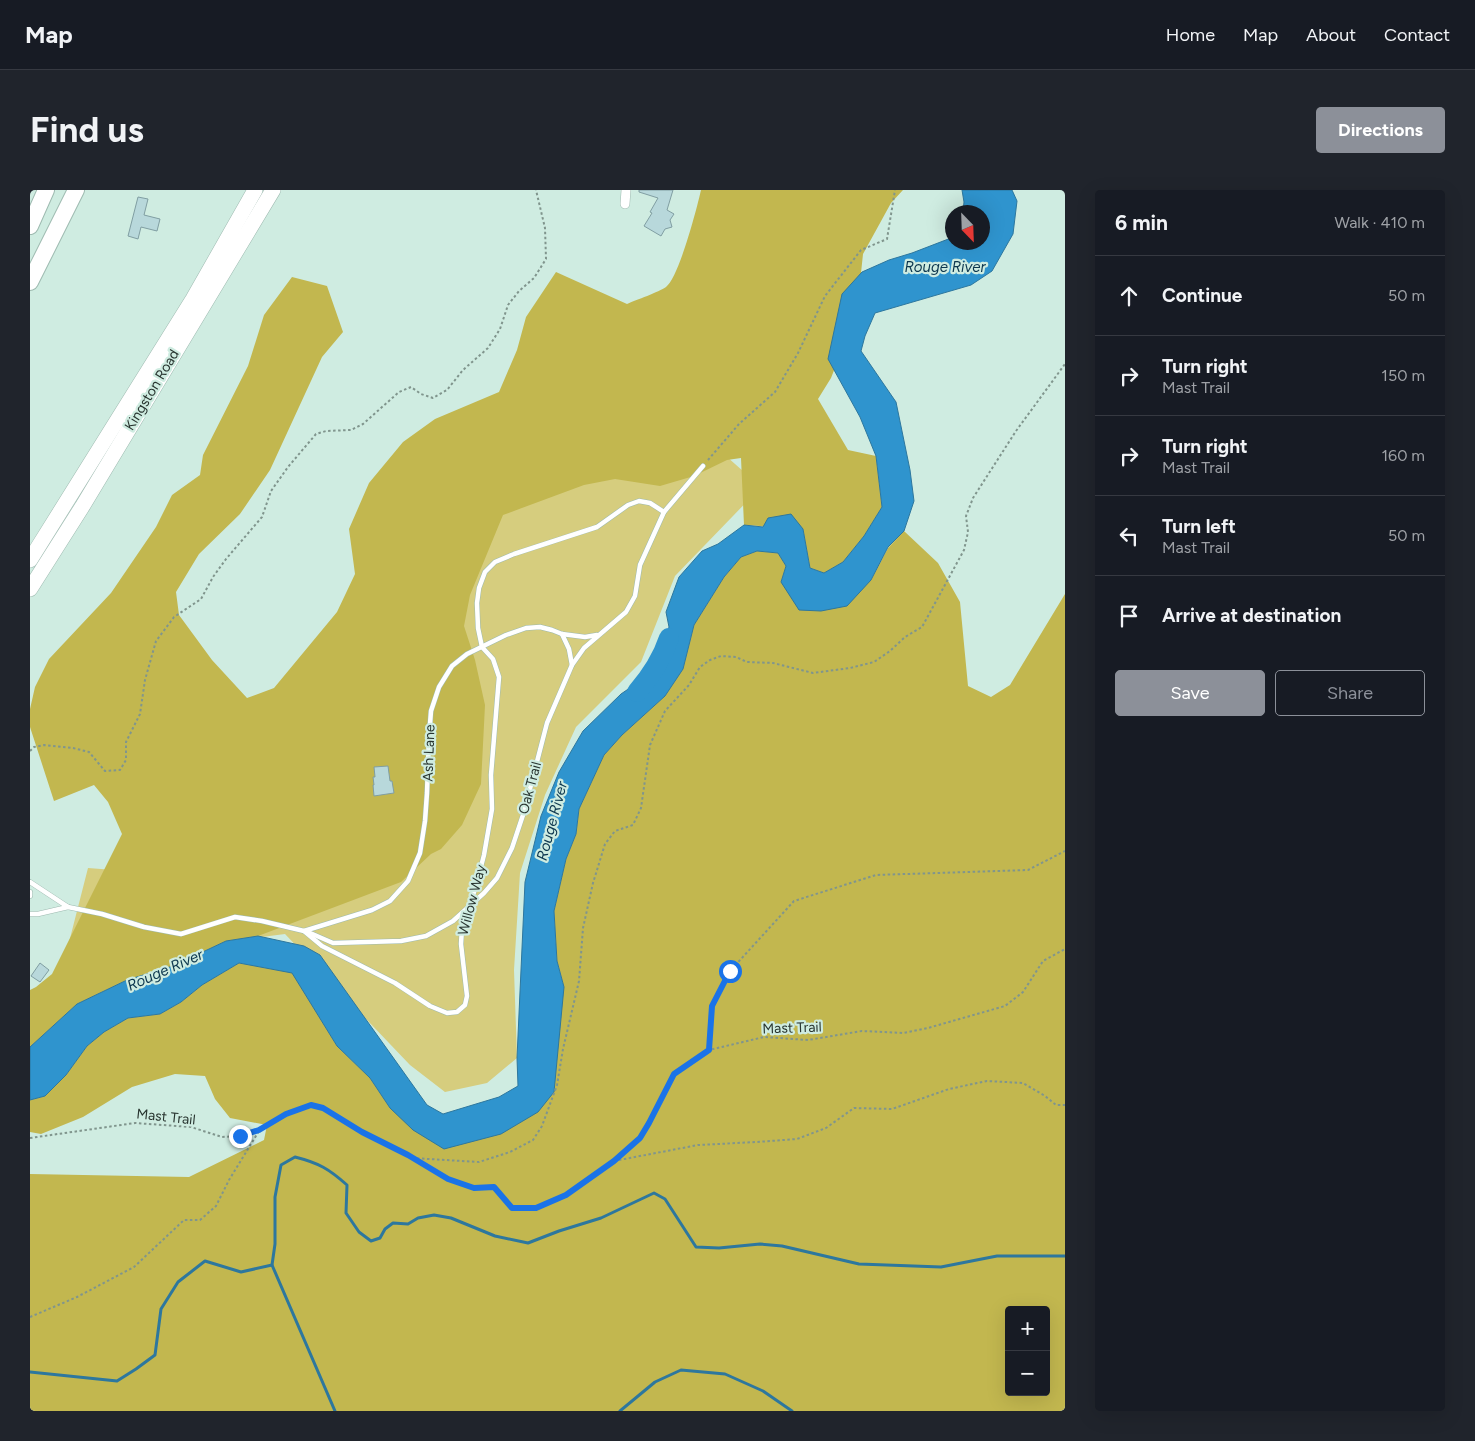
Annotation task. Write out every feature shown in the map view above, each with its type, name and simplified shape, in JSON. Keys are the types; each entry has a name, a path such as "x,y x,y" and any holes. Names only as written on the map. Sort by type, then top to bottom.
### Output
{"highway":[{"path":"30,226 46,190"},
{"path":"30,282 76,190"}],"main road":[{"name":"Kingston Road","path":"30,560 193,299 255,190"},
{"name":"Kingston Road","path":"30,589 82,507 273,190"}],"street":[{"path":"625,204 626,190"}],"lane":[{"name":"Oak Trail","path":"304,930 333,943 401,941 426,936 453,921 484,893 497,878 512,848 524,812 547,723 572,665 584,648 626,612 635,596 640,565 664,512 703,466"},
{"name":"Willow Way","path":"30,882 68,907 102,914 144,927 180,934 235,917 304,930 322,946 395,983 430,1006 448,1013 458,1012 465,1005 467,996 461,944 462,928 484,855 492,809 491,775 498,677 494,659 482,647 478,628 478,588 485,572 495,562 597,527 628,505 639,501 650,504 664,512"},
{"name":"Ash Lane","path":"304,930 372,910 390,901 408,881 420,853 425,821 431,711 439,687 452,666 467,654 506,635 526,628 540,627 562,634 585,638 598,635"},
{"path":"562,634 569,649 572,665"},
{"name":"Willow Way","path":"30,914 68,907"}],"path":[{"path":"30,751 34,747 44,744 73,748 89,752 105,771 120,770 126,760 126,742 140,714 145,680 156,641 174,617 201,600 217,571 262,517 271,491 302,449 316,434 326,430 351,430 363,424 399,392 411,387 421,394 433,398 447,390 463,370 488,348 500,329 508,305 519,291 534,278 546,259 545,228 536,190"},
{"path":"703,466 739,424 775,392 798,353 825,296 861,250 887,239 895,190"},
{"path":"412,1158 479,1162 510,1152 533,1140 542,1126 557,1085 564,1041 579,981 585,919 604,844 615,831 633,825 641,808 650,745 665,711 689,685 700,667 710,660 721,656 736,657 747,662 773,663 813,673 850,668 874,662 905,637 922,627 964,550 968,532 966,516 973,498 1016,431 1065,364"},
{"path":"709,1050 712,1006 730,971 794,900 876,875 1028,870 1065,851"},
{"name":"Mast Trail","path":"30,1138 135,1123 191,1127 222,1137 240,1136 259,1130 286,1114 311,1105 323,1108 362,1132 448,1179 474,1188 494,1187 512,1208 536,1208 566,1195 614,1161 640,1138 674,1074 709,1050 764,1037 808,1040 862,1031 903,1033 996,1009 1005,1006 1023,992 1043,960 1065,949"},
{"path":"614,1161 698,1145 797,1138 826,1128 854,1108 892,1109 949,1089 987,1081 1023,1083 1056,1105 1065,1105"},
{"path":"30,1317 77,1297 134,1267 184,1220 200,1220 216,1206 259,1130"}],"shaded area":[{"path":"701,190 903,190 891,203 863,254 857,311 831,378 818,399 848,450 876,456 882,507 864,536 843,562 824,573 810,568 803,529 744,525 741,458 727,460 694,476 660,486 615,479 584,485 503,515 470,595 464,626 475,660 485,705 481,784 462,825 441,849 431,854 401,882 258,936 226,941 173,966 127,980 77,1004 30,1047 30,990 52,974 122,834 108,802 94,785 54,801 30,727 30,709 35,687 49,659 111,593 156,527 172,495 200,475 203,455 248,366 264,315 292,277 327,286 343,332 322,357 270,470 240,514 199,554 176,592 179,615 212,660 247,698 274,688 337,612 355,574 349,529 369,483 403,442 435,419 499,392 517,350 526,317 556,272 627,304 666,287 671,281 682,257"},
{"path":"700,433 761,487 675,576 641,662 576,727 545,795 520,873 514,970 517,1058 487,1083 445,1092 410,1065 285,934 200,945 54,1001 88,868 191,876 490,507"},
{"path":"904,531 938,563 960,602 968,686 991,697 1010,685 1065,594 1065,1411 30,1411 30,1174 189,1177 264,1140 267,1125 230,1118 215,1099 205,1076 175,1074 132,1087 83,1117 41,1134 30,1132 30,1100 45,1096 66,1075 87,1046 104,1032 128,1018 160,1014 181,1002 202,985 239,963 292,972 337,1046 370,1078 390,1108 501,1134 564,987 557,961 554,911 566,859 576,834 579,809 604,755 622,735 665,696 683,669 694,625 724,577 741,557 757,551 778,553 786,566 781,582 871,580 888,548"}],"water":[{"name":"Rouge River","path":"962,190 1012,190 1017,201 1013,234 992,271 971,285 875,313 861,351 896,402 910,470 914,501 904,531 888,547 871,580 847,606 821,611 799,610 781,582 786,566 778,553 757,551 741,557 724,577 694,625 683,669 665,696 622,735 604,755 579,809 576,834 566,859 554,911 557,961 564,987 554,1092 538,1112 501,1134 444,1149 413,1130 390,1108 370,1078 337,1046 292,973 239,963 202,985 181,1002 160,1014 128,1018 104,1032 87,1046 66,1075 45,1096 30,1100 30,1047 77,1004 127,980 173,966 226,941 258,936 304,946 320,955 427,1105 443,1114 499,1097 518,1086 517,1058 525,882 541,816 559,772 583,731 621,694 656,670 669,627 666,612 679,577 702,551 718,544 744,525 763,527 768,518 791,514 803,529 810,568 824,573 843,562 864,536 882,507 876,456 860,417 828,359 842,294 862,272 889,260 945,240 945,250 990,250 990,205 964,205"}],"building":[{"path":"639,190 673,190 667,210 674,214 670,220 672,227 665,229 661,236 644,226 658,198 639,192"},
{"path":"138,197 148,199 144,215 160,219 157,231 141,227 138,239 128,236"},
{"path":"388,766 394,793 374,796 374,767"},
{"path":"40,963 49,970 40,982 31,976"}],"waterway":[{"name":"Rouge River","path":"637,692 656,667 669,638"},
{"path":"30,1372 117,1381 155,1355 161,1309 178,1282 205,1261 241,1272 272,1265 275,1244 275,1197 281,1165 295,1157 323,1167 347,1185 346,1213 359,1232 371,1241 380,1238 385,1229 393,1223 408,1224 418,1218 434,1215 451,1218 495,1236 528,1243 601,1218 654,1193 665,1199 696,1247 719,1248 760,1244 782,1246 859,1264 941,1267 997,1256 1065,1256"},
{"path":"272,1265 335,1411"},
{"path":"620,1411 655,1382 681,1370 725,1374 763,1391 792,1411"}],"route":[{"path":"240,1136 259,1130 286,1114 311,1105 323,1108 362,1132 408,1155 448,1179 474,1188 494,1187 512,1208 536,1208 566,1195 614,1161 640,1138 674,1074 709,1050 712,1006 730,971"}]}
